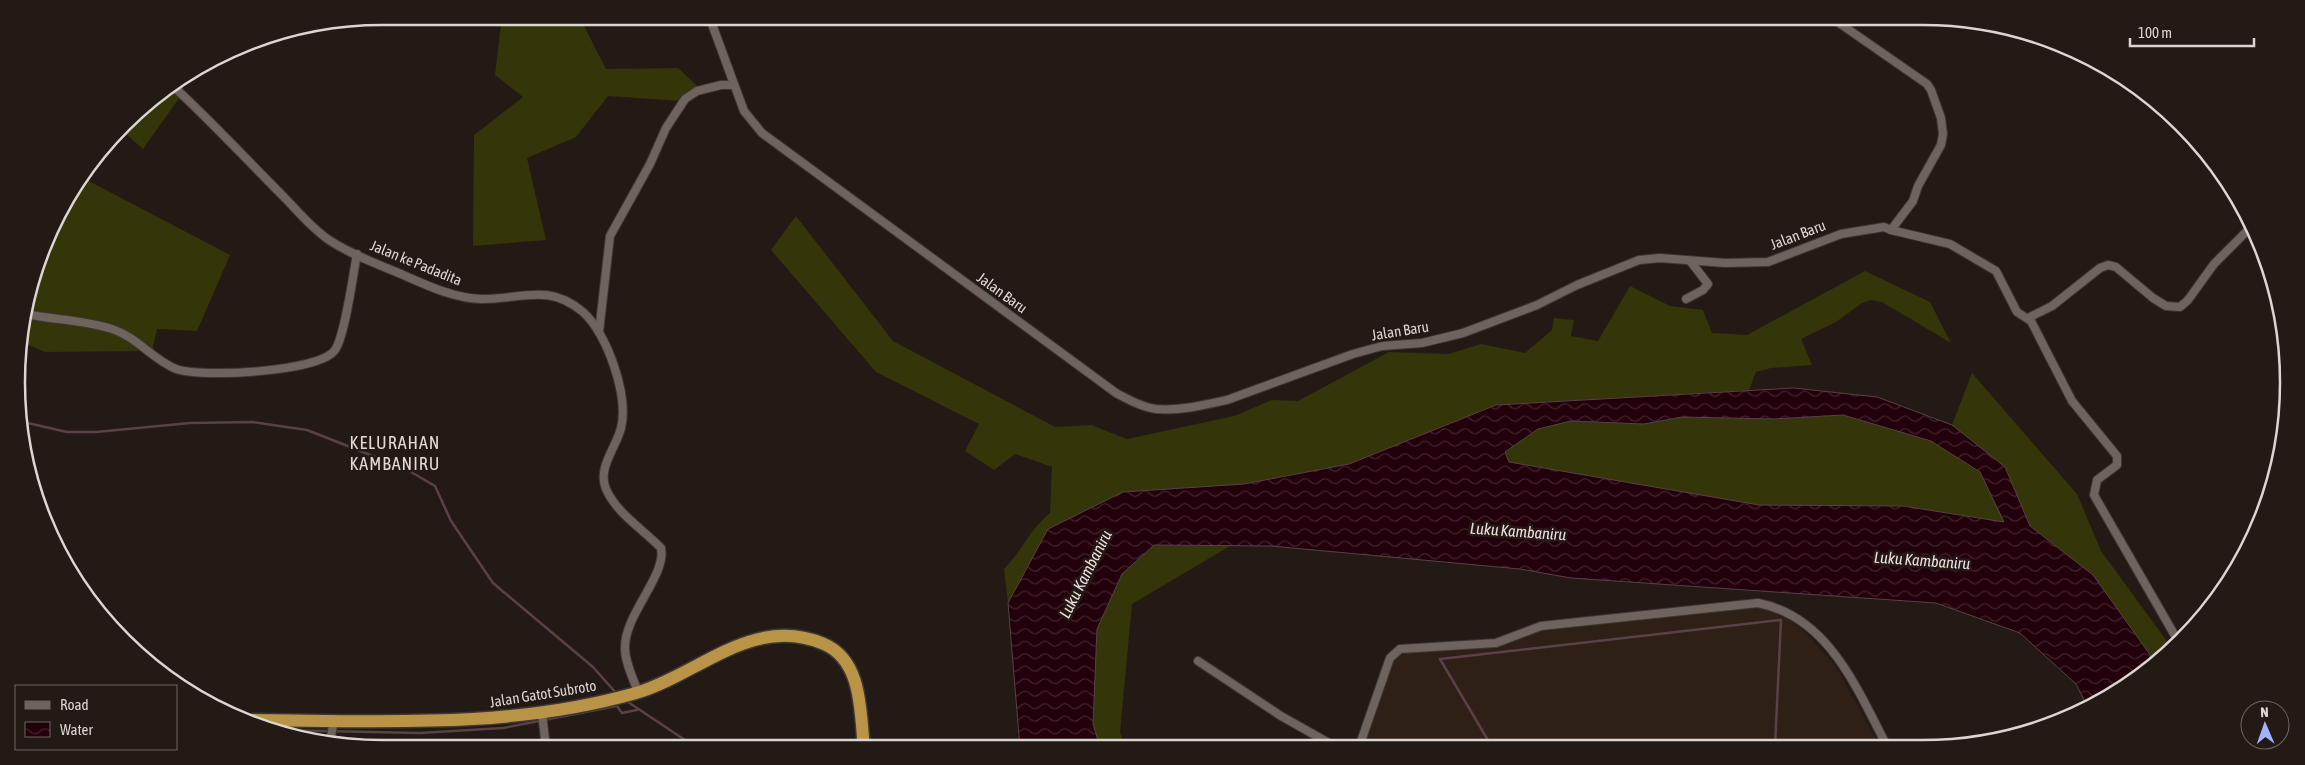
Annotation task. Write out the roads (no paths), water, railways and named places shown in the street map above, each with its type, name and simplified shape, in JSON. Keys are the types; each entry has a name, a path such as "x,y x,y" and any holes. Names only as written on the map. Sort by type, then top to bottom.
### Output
{"highway":[{"name":"Jalan Gatot Subroto","path":"267,721 333,724 543,718 635,693 680,674 726,649 756,638 774,635 794,636 824,644 844,660 853,674 863,740"}],"street":[{"name":"Jalan Baru","path":"712,25 734,85 752,123 788,154 1116,394 1138,404 1157,409 1198,406 1227,400 1353,354 1382,346 1422,343 1463,333 1537,305 1577,285 1639,260 1660,258 1691,262 1768,262 1841,234 1884,227 1950,244 1991,268 2000,278 2005,292 2017,312 2028,318 2072,401 2117,456 2118,465 2098,480 2094,495 2175,635"},
{"path":"1842,25 1927,84 1931,90 1940,118 1943,134 1941,145 1918,186 1913,201 1891,230"},
{"path":"599,332 610,236 650,164 666,128 685,99 696,91 721,85 734,85"},
{"name":"Jalan ke Padadita","path":"177,90 304,219 329,240 444,291 464,296 481,299 543,294 558,297 583,312 599,332 618,381 623,408 621,428 605,466 606,488 614,504 661,548 662,554 657,570 627,629 625,648 635,693"},
{"path":"2028,318 2044,311 2096,270 2108,265 2116,267 2162,304 2180,307 2188,300 2214,264 2246,232"},
{"path":"32,315 113,329 128,336 162,362 188,372 230,374 291,366 325,359 336,349 340,342 357,254"},
{"path":"1686,299 1703,290 1708,284 1691,262"},
{"path":"1361,740 1390,658 1400,649 1496,643 1541,626 1758,603 1783,610 1799,618 1834,653 1856,686 1884,740"},
{"path":"1198,661 1281,716 1324,740"},
{"path":"543,718 545,740"},
{"path":"331,736 333,724"}],"water":[{"name":"Luku Kambaniru","path":"1794,388 1877,397 1952,425 2005,467 2030,526 2093,575 2151,657 2121,680 2085,701 2076,684 2020,633 1936,603 1571,578 1520,569 1271,546 1154,545 1122,574 1097,629 1093,724 1098,740 1019,740 1008,603 1048,529 1123,492 1244,484 1349,464 1496,405","holes":["1843,415 1931,441 1980,472 2004,522 1903,506 1759,505 1509,462 1505,452 1538,429 1571,421 1644,424 1682,417 1774,419"]}],"waterway":[{"path":"27,423 67,432 96,432 190,423 253,422 307,430 406,469 435,486 451,521 493,583 593,667 617,694"},
{"path":"1488,740 1440,659 1781,620 1775,740"},
{"path":"625,700 685,740"},
{"path":"302,731 420,733 503,728 617,706 622,713 637,710"}],"district":[{"name":"KELURAHAN KAMBANIRU","path":"395,453"}]}
